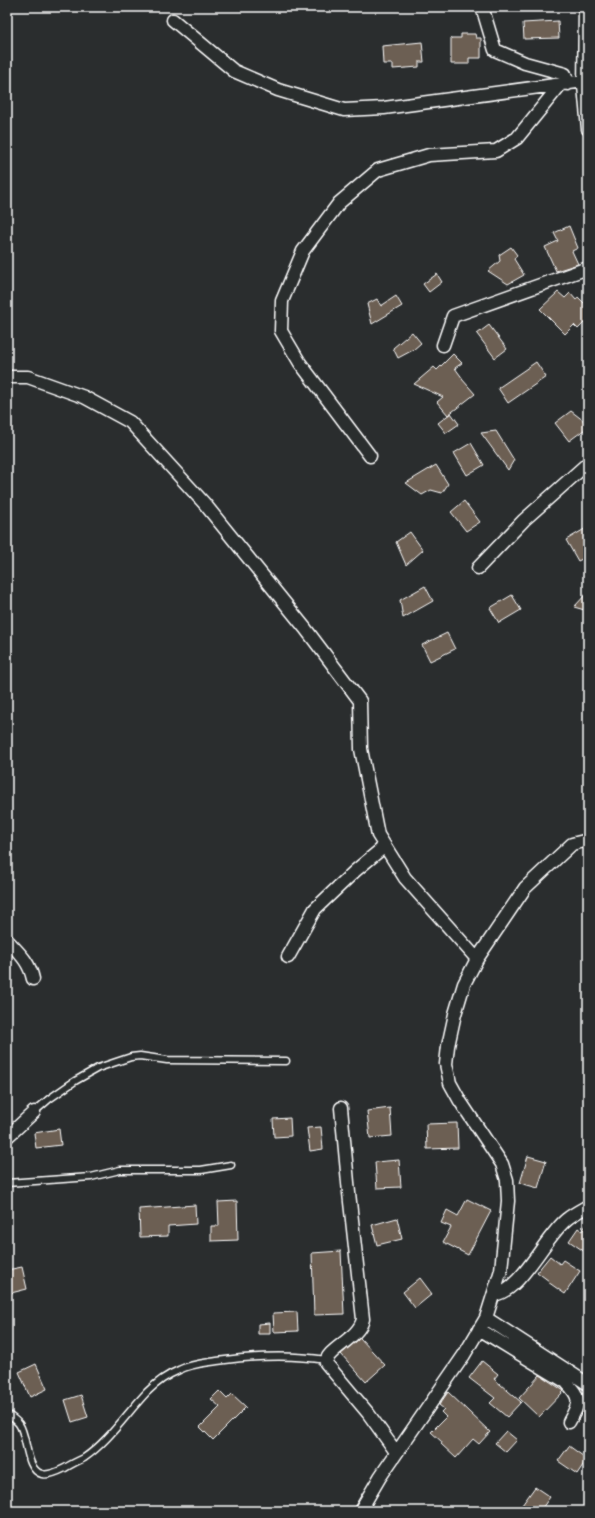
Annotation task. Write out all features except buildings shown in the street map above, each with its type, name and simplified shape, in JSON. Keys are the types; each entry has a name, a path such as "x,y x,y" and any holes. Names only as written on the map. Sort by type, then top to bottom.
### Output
{"street":[{"path":"584,7 584,81 588,129"},
{"path":"370,456 300,363 281,332 282,301 303,251 339,203 378,170 429,155 496,151 517,138 565,84 565,74 525,63 495,50 483,10"},
{"path":"173,20 234,71 278,90 344,110 384,108 584,81"},
{"path":"443,345 452,316 588,268"},
{"path":"7,377 28,377 78,394 130,422 204,503 305,628 360,701 361,749 378,835 405,878 477,959"},
{"path":"478,568 524,520 588,463"},
{"path":"360,1511 380,1476 464,1355 480,1329 486,1318 501,1270 506,1234 508,1201 507,1180 502,1164 450,1083 446,1064 448,1046 455,1014 464,984 477,959 525,888 572,844 588,840"},
{"path":"288,957 315,909 354,871 385,846"},
{"path":"7,940 27,962 31,968 33,979"},
{"path":"341,1108 363,1319 358,1331 329,1354 326,1360 328,1367 354,1396 396,1452"},
{"path":"7,1137 34,1112"},
{"path":"493,1295 501,1294 507,1290 527,1269 566,1219 588,1206"},
{"path":"486,1318 588,1384"},
{"path":"480,1329 566,1382 575,1392 578,1403 568,1422"}],"lane":[{"path":"34,1112 49,1098 74,1081 98,1068 131,1057 140,1056 167,1060 286,1061"},
{"path":"7,1183 91,1177 120,1170 201,1170 231,1165"},
{"path":"7,1414 19,1424 24,1435 28,1455 33,1467 44,1475 58,1472 84,1457 105,1439 148,1391 166,1376 180,1369 222,1360 277,1356 326,1360"}]}
